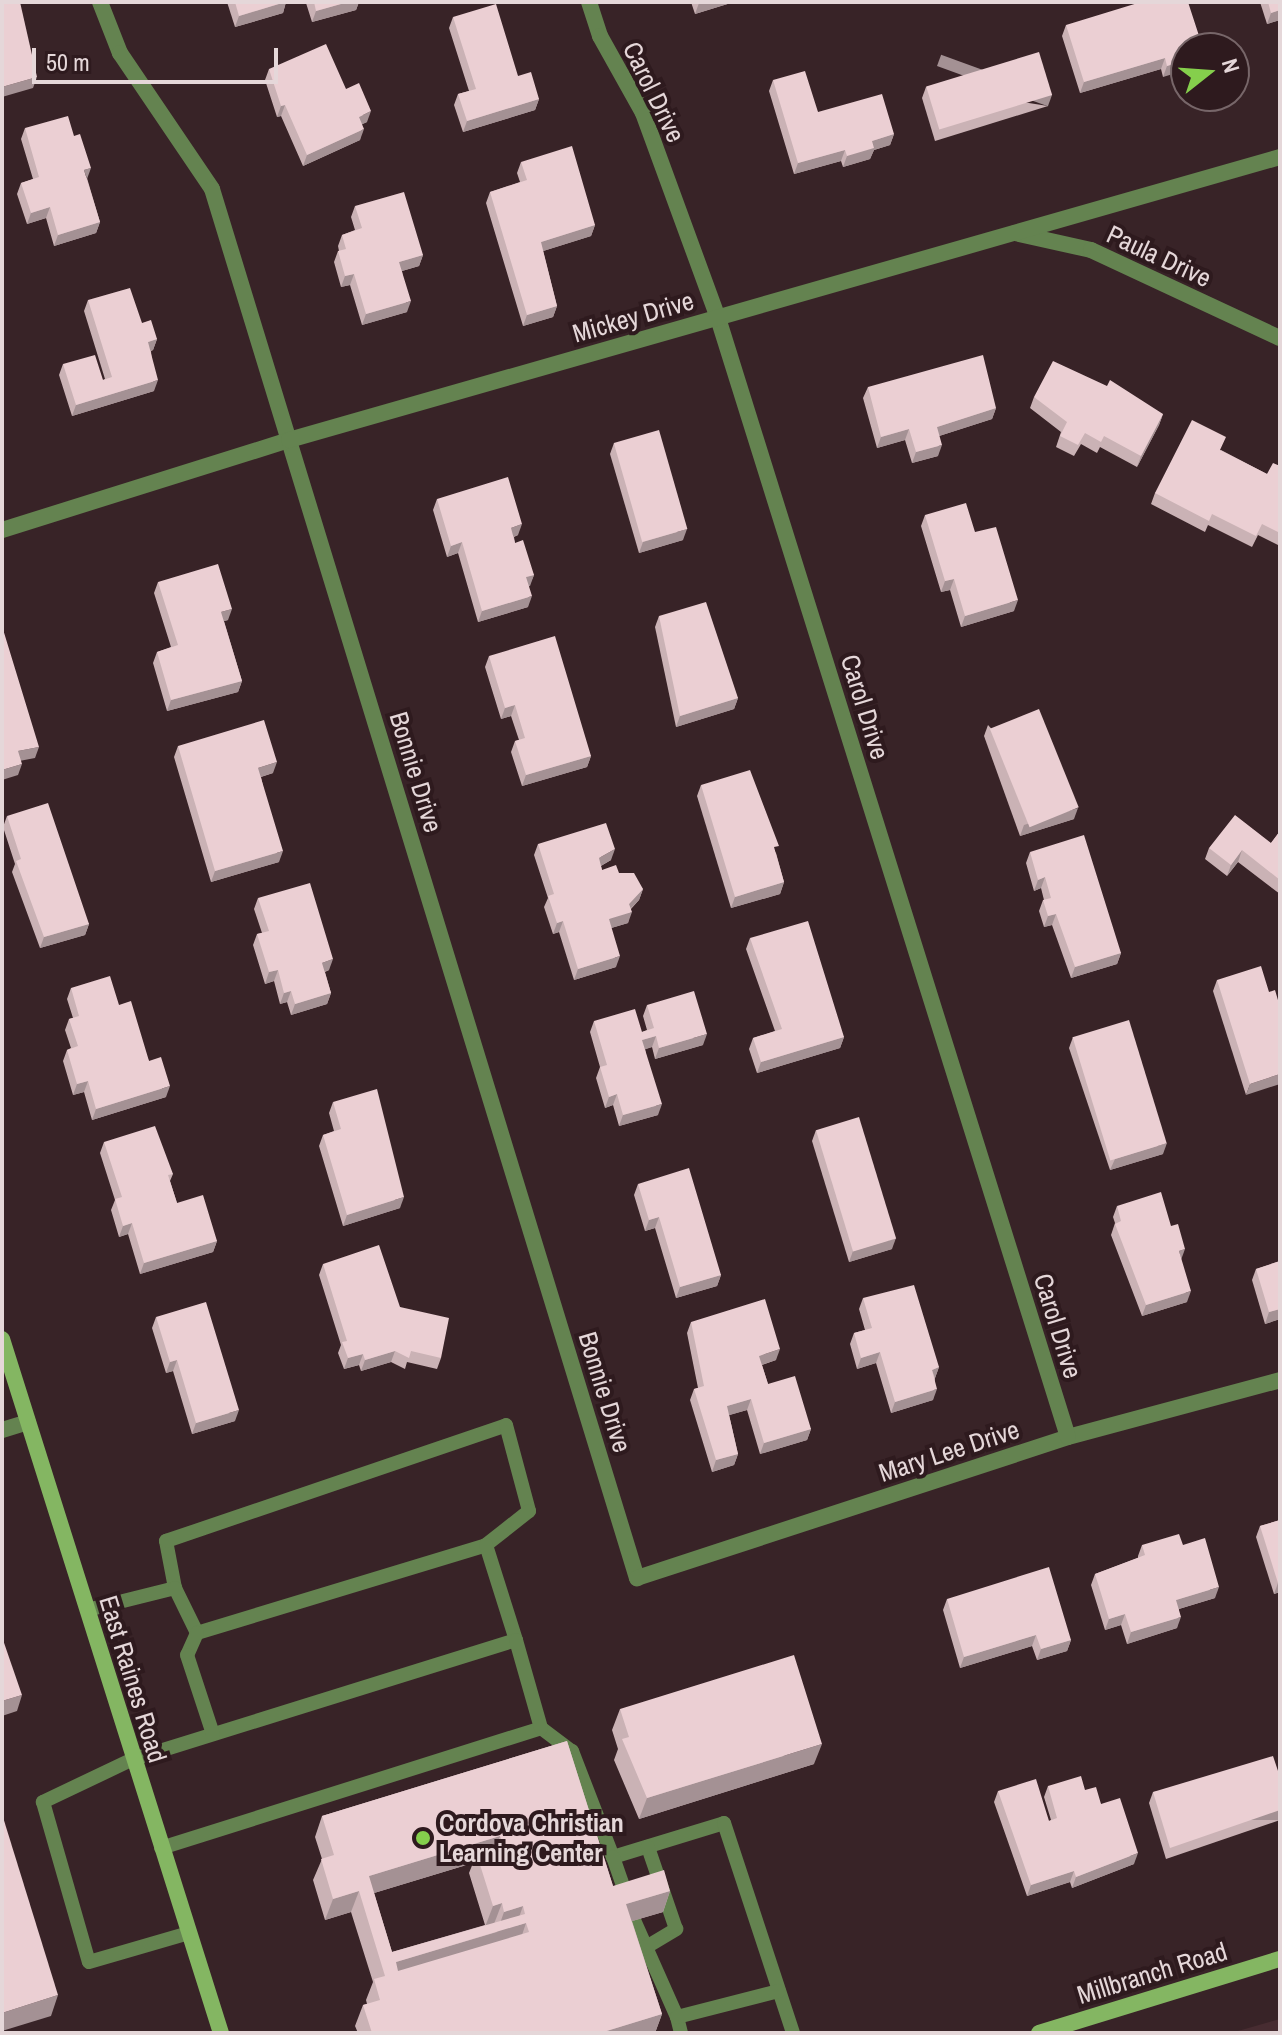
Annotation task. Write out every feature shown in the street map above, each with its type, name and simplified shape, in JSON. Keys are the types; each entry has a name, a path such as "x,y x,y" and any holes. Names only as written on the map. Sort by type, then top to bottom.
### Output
{"main road":[{"name":"East Raines Road","path":"2,1339 221,2033"},
{"name":"Millbranch Road","path":"1039,2033 1280,1959"}],"street":[{"name":"Bonnie Drive","path":"100,2 120,53 212,189 637,1578"},
{"name":"Carol Drive","path":"589,2 600,36 643,113 718,318 1068,1437"},
{"name":"Mickey Drive","path":"2,530 289,440 1280,157"},
{"name":"Paula Drive","path":"1012,233 1091,250 1278,332"},
{"name":"Mary Lee Drive","path":"637,1578 1068,1437 1280,1380"},
{"path":"2,1430 28,1422"}],"lane":[{"path":"197,1633 175,1588 166,1541 506,1425 529,1511 486,1545 197,1633 187,1655 213,1734"},
{"path":"486,1545 541,1728 572,1751 628,1900"},
{"path":"87,1610 175,1588"},
{"path":"189,1933 89,1962 43,1802 133,1759 516,1640"},
{"path":"161,1848 541,1728"},
{"path":"613,1857 724,1823 793,2033"},
{"path":"643,1949 676,1929 648,1847"},
{"path":"634,1920 643,1949 677,2017 681,2033"},
{"path":"677,2017 779,1991"}],"shaded area":[{"path":"1280,2019 1280,2033 1231,2033"}],"building":[{"path":"2,2 20,2 37,77 2,87"},
{"path":"235,2 285,2 239,16"},
{"path":"314,2 348,2 316,11"},
{"path":"1141,2 1188,2 1198,32 1170,32 1170,65 1167,66 1165,58 1084,82 1066,25"},
{"path":"1268,2 1280,2 1280,10 1271,13"},
{"path":"496,4 518,76 531,72 539,99 467,121 458,94 476,89 453,17"},
{"path":"326,44 346,89 359,83 371,111 359,117 364,129 307,155 285,105 281,106 269,69"},
{"path":"1039,52 1052,95 939,130 926,86"},
{"path":"805,71 818,112 882,94 894,134 872,141 874,148 847,156 845,150 798,163 773,80"},
{"path":"68,116 74,136 80,134 91,168 84,170 100,222 58,235 50,207 31,213 21,183 39,177 25,128"},
{"path":"572,146 595,225 541,242 557,306 527,315 490,192 527,180 521,162"},
{"path":"404,192 423,255 399,262 411,301 366,314 354,274 345,276 338,251 346,249 342,235 362,228 355,206"},
{"path":"130,288 142,323 151,320 157,339 148,342 158,380 76,405 63,364 95,355 103,380 112,377 88,300"},
{"path":"983,355 996,408 937,427 942,445 916,452 909,429 881,437 868,387"},
{"path":"1053,361 1107,386 1110,380 1163,414 1141,456 1104,436 1101,442 1085,433 1078,445 1060,436 1067,422 1034,397"},
{"path":"1192,420 1226,437 1220,450 1267,474 1273,463 1280,466 1280,533 1262,524 1256,536 1212,514 1209,521 1155,493"},
{"path":"659,430 687,529 642,542 614,443"},
{"path":"508,477 522,524 511,528 515,543 523,540 534,575 526,577 532,596 482,611 462,542 451,546 437,499"},
{"path":"966,503 975,532 996,527 1018,600 965,616 954,579 945,581 925,515"},
{"path":"218,564 232,609 221,612 242,681 171,700 157,652 178,645 158,582"},
{"path":"706,602 738,698 680,716 659,616"},
{"path":"2,626 39,747 18,751 22,764 2,770"},
{"path":"555,636 591,756 526,775 515,741 525,738 515,705 505,708 489,656"},
{"path":"1039,709 1079,807 1030,827 990,729"},
{"path":"264,720 277,762 258,768 283,851 215,871 178,746"},
{"path":"750,770 779,846 774,847 784,882 735,897 701,785"},
{"path":"48,803 89,924 44,937 16,861 21,859 7,816"},
{"path":"1235,815 1271,843 1280,831 1280,880 1242,850 1231,865 1209,848"},
{"path":"606,823 615,849 599,858 602,870 616,865 619,873 634,873 643,889 629,904 632,912 609,919 620,956 578,969 563,921 557,923 548,896 554,894 538,844"},
{"path":"1084,835 1121,953 1075,967 1056,914 1048,916 1043,900 1051,898 1045,877 1038,880 1030,852"},
{"path":"310,883 333,959 322,963 331,993 295,1004 291,991 284,993 278,970 269,972 257,934 269,931 258,898"},
{"path":"808,921 844,1037 761,1062 753,1038 782,1029 750,938"},
{"path":"1261,966 1269,992 1275,990 1280,1007 1280,1074 1250,1084 1217,980"},
{"path":"110,976 119,1005 131,1001 149,1061 161,1057 170,1086 96,1109 88,1081 77,1084 67,1050 78,1046 69,1019 79,1016 71,988"},
{"path":"694,991 707,1034 659,1048 656,1036 642,1040 662,1104 623,1115 617,1094 609,1097 600,1067 607,1065 594,1021 635,1009 642,1032 654,1028 647,1005"},
{"path":"1129,1020 1167,1143 1110,1161 1073,1037"},
{"path":"377,1089 404,1197 347,1215 323,1135 341,1129 333,1102"},
{"path":"859,1117 896,1238 853,1252 816,1130"},
{"path":"155,1126 173,1174 168,1175 177,1203 203,1195 217,1241 144,1263 132,1223 123,1226 115,1199 122,1197 104,1142"},
{"path":"689,1168 721,1275 680,1287 659,1217 649,1220 638,1184"},
{"path":"1161,1192 1171,1226 1178,1224 1185,1249 1179,1251 1191,1291 1146,1305 1115,1224 1121,1221 1117,1206"},
{"path":"379,1245 400,1307 449,1318 441,1358 411,1351 409,1358 395,1351 365,1360 363,1354 348,1358 342,1342 347,1341 323,1264"},
{"path":"1280,1261 1280,1309 1269,1312 1256,1269"},
{"path":"914,1285 939,1367 932,1370 937,1389 895,1402 880,1352 861,1358 854,1333 872,1328 863,1298"},
{"path":"765,1299 780,1349 759,1356 768,1384 795,1376 811,1429 764,1443 751,1399 727,1406 738,1454 716,1460 694,1389 704,1386 691,1322"},
{"path":"206,1302 239,1410 196,1423 177,1360 170,1362 156,1317"},
{"path":"1280,1520 1280,1583 1278,1583 1260,1526"},
{"path":"1179,1534 1183,1545 1205,1538 1219,1587 1176,1600 1181,1617 1131,1632 1125,1614 1109,1619 1095,1574 1145,1555 1142,1545"},
{"path":"1049,1567 1071,1640 1041,1649 1036,1635 964,1657 947,1599"},
{"path":"2,1637 22,1695 2,1701"},
{"path":"794,1655 822,1744 647,1798 622,1739 629,1737 620,1709"},
{"path":"567,1741 613,1886 664,1870 670,1891 626,1904 662,2014 600,2033 372,2033 363,2005 380,2000 374,1979 385,1976 359,1891 333,1899 321,1859 334,1855 322,1816","holes":["500,1836 503,1844 476,1852 493,1906 502,1903 504,1912 523,1906 525,1914 392,1952 369,1876","526,1923 529,1932 398,1971 396,1962"]},
{"path":"1273,1756 1280,1777 1280,1810 1170,1848 1153,1792"},
{"path":"1081,1776 1085,1790 1096,1787 1101,1804 1120,1798 1138,1853 1076,1877 1074,1871 1031,1885 998,1791 1036,1779 1049,1821 1057,1818 1048,1786"},
{"path":"2,1814 58,1995 2,2013"}],"place":[{"name":"Cordova Christian Learning Center","path":"423,1838"}]}
